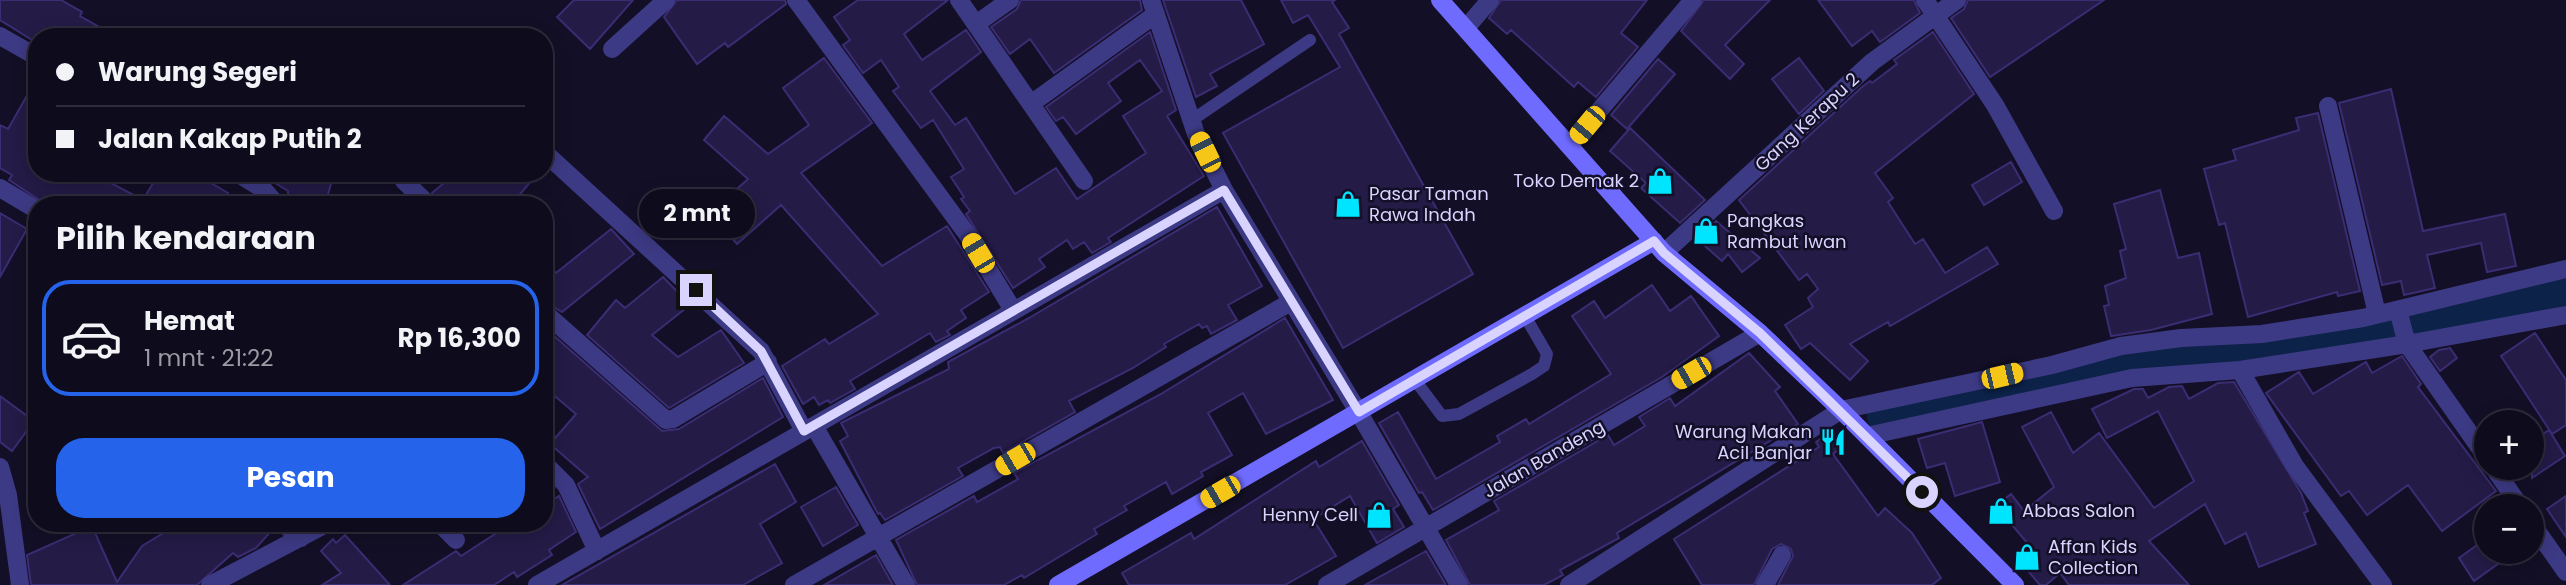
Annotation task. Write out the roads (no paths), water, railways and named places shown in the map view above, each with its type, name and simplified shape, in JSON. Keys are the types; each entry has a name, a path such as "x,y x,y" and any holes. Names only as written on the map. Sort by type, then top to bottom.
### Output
{"street":[{"path":"612,49 666,0"},
{"path":"796,0 967,234 1013,310"},
{"path":"959,0 1084,181"},
{"path":"976,24 1010,0"},
{"path":"1440,0 1659,247 1760,333 1841,410 2015,585"},
{"path":"1466,28 1490,0"},
{"path":"1569,146 1693,0"},
{"name":"Gang Kerapu 2","path":"1659,247 1872,62 1930,7 1957,0"},
{"path":"1032,103 1153,7 1192,120 1224,190 1359,412 1459,585"},
{"path":"1930,7 1995,105 2054,211"},
{"path":"0,36 28,52"},
{"path":"2328,106 2377,314"},
{"path":"553,160 753,342 906,585"},
{"path":"251,182 269,196"},
{"path":"405,182 420,196"},
{"path":"0,188 28,205"},
{"path":"537,585 1224,190"},
{"path":"1058,585 1525,316 1659,247"},
{"path":"1569,585 1841,410 2052,365 2121,346 2181,338 2262,334 2399,312 2566,269"},
{"path":"794,585 1291,302"},
{"path":"2399,312 2406,341 2474,439"},
{"path":"1867,436 2132,378 2240,370 2566,315"},
{"path":"553,320 666,421 768,362"},
{"name":"Jalan Bandeng","path":"1327,585 1760,333"},
{"path":"2240,370 2295,466 2383,585"},
{"path":"0,467 8,495 13,556 20,585"},
{"path":"553,472 566,485 597,551"},
{"path":"293,532 300,538"},
{"path":"210,585 311,532"},
{"path":"448,532 456,540"},
{"path":"2544,541 2566,572"},
{"path":"1765,585 1782,555"}],"lane":[{"path":"1192,120 1310,40"},
{"path":"1415,380 1442,416 1448,417 1459,414 1532,374 1544,366 1547,354 1525,316"}],"waterway":[{"path":"1886,416 2125,360 2248,352 2566,297"}],"place":[{"name":"Toko Demak 2","path":"1660,181"},
{"name":"Pasar Taman Rawa Indah","path":"1348,204"},
{"name":"Pangkas Rambut Iwan","path":"1706,231"},
{"name":"Warung Makan Acil Banjar","path":"1833,442"},
{"name":"Abbas Salon","path":"2001,511"},
{"name":"Henny Cell","path":"1379,515"},
{"name":"Affan Kids Collection","path":"2027,557"}]}
